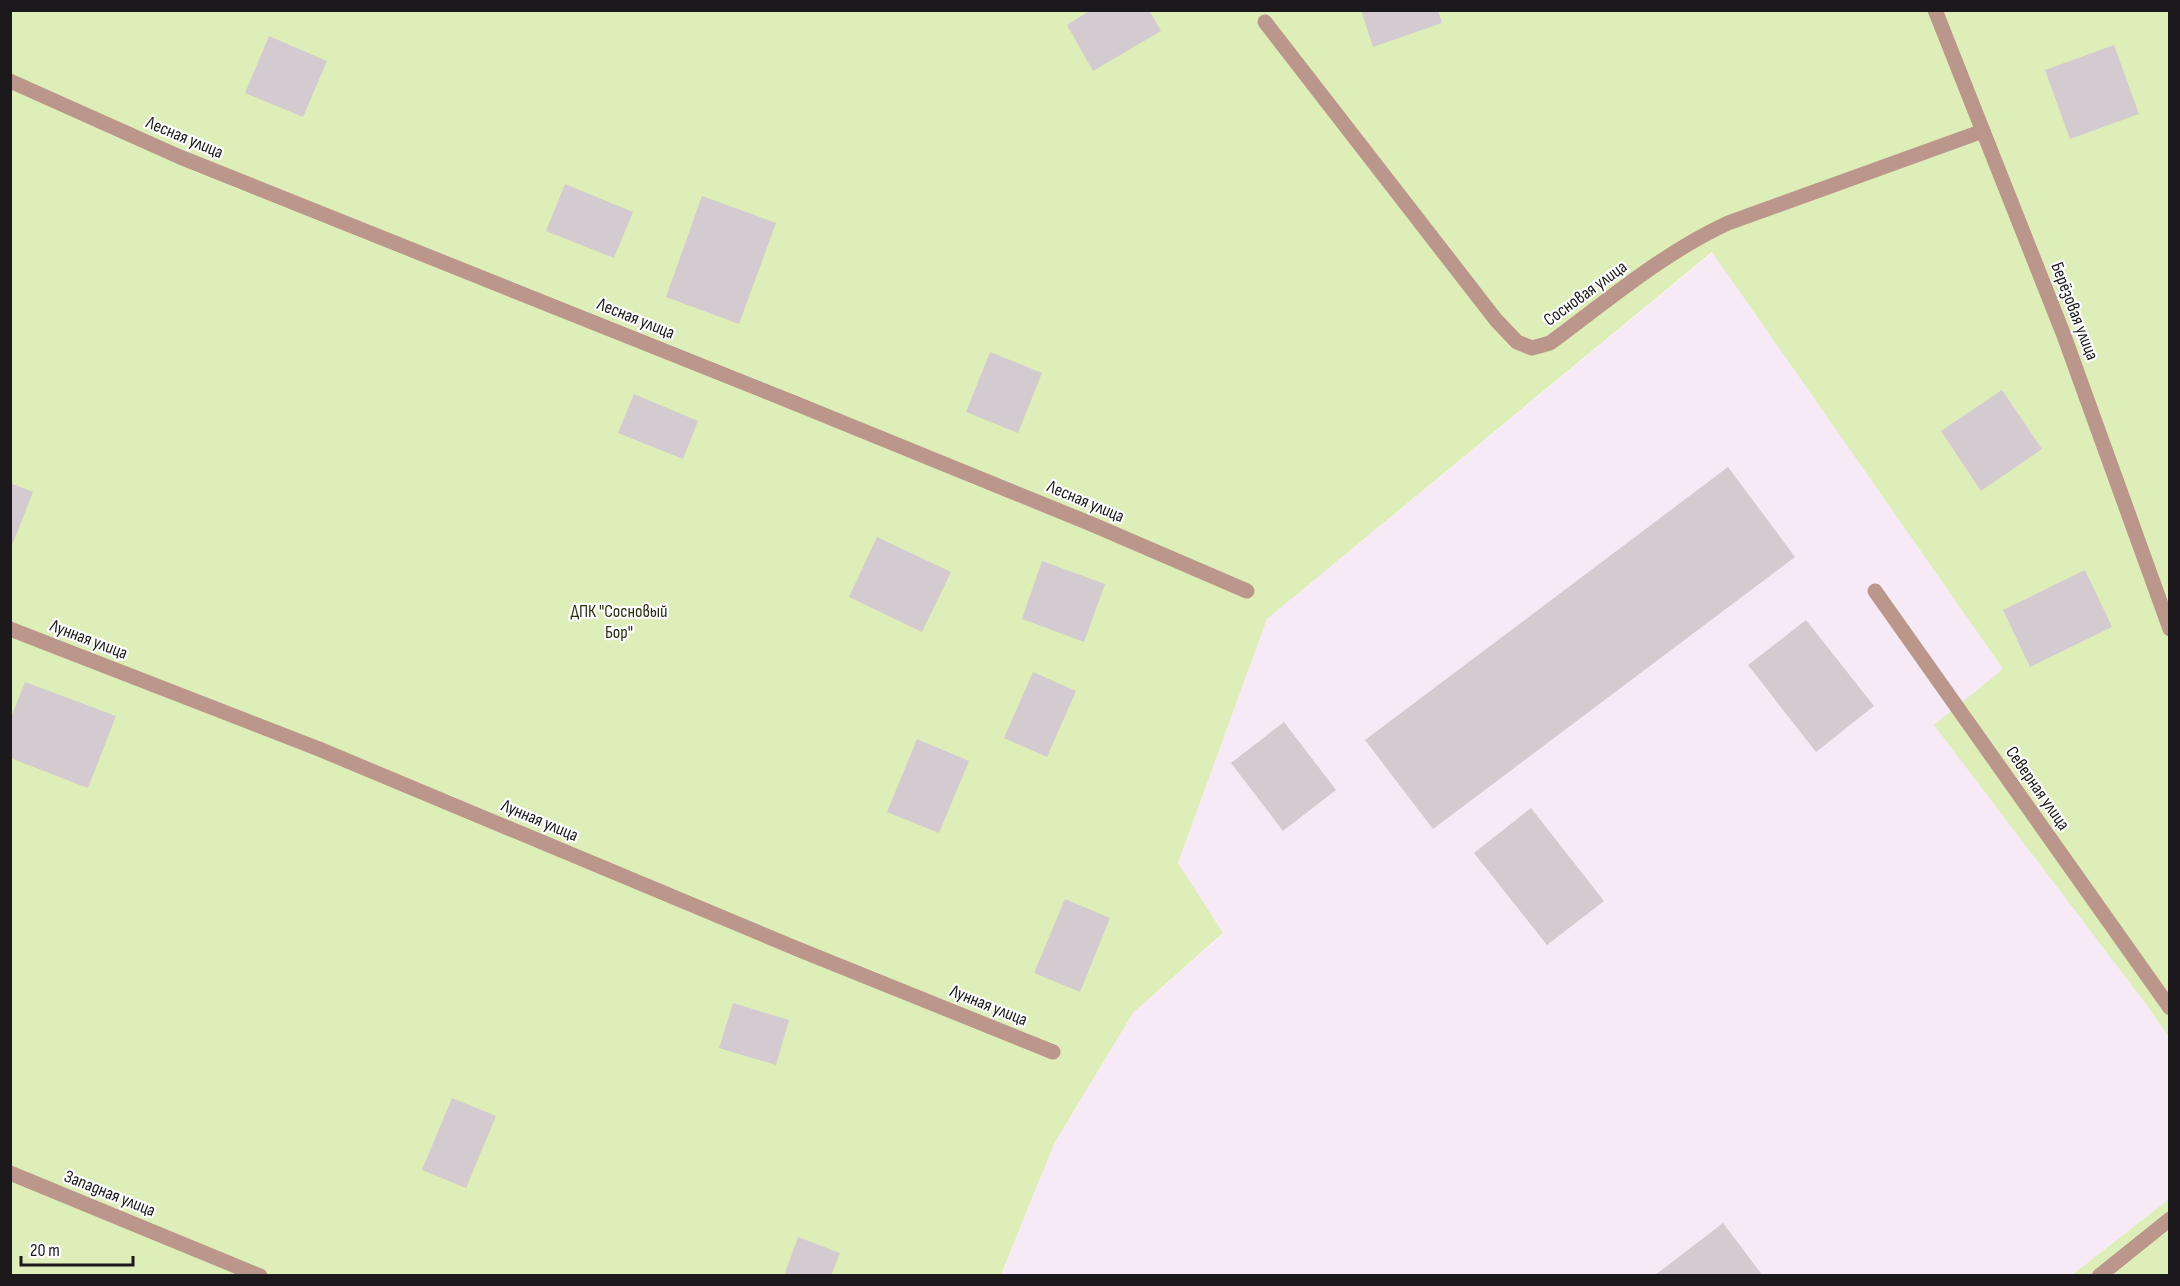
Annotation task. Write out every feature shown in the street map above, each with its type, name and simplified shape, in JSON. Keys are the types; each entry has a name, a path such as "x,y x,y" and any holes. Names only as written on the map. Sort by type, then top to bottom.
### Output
{"street":[{"name":"Берёзовая улица","path":"1935,10 2063,333 2169,629"},
{"name":"Сосновая улица","path":"1265,22 1496,320 1517,342 1532,348 1550,343 1674,252 1728,223 1983,131"},
{"name":"Лесная улица","path":"10,81 180,157 792,402 1089,523 1247,591"},
{"name":"Северная улица","path":"1875,591 2169,1008"},
{"name":"Лунная улица","path":"10,629 319,749 789,945 1053,1052"},
{"name":"Западная улица","path":"10,1173 260,1275"},
{"path":"2099,1275 2169,1220"}],"shaded area":[{"path":"1713,252 2003,669 2149,1008 2169,1037 2169,1199 2072,1275 1001,1276 1055,1142 1133,1013 1223,934 1178,863 1267,619"}],"green space":[{"name":"ДПК \"Сосновый Бор\"","path":"10,11 2169,11 2169,1037 1934,725 2003,669 1712,252 1267,619 1178,863 1223,933 1133,1013 1055,1142 1001,1275 11,1275"},
{"path":"2169,1199 2169,1275 2072,1275"}],"building":[{"path":"1091,10 1149,10 1161,31 1093,71 1067,25"},
{"path":"1361,10 1438,10 1442,23 1373,47"},
{"path":"269,36 327,61 303,117 245,93"},
{"path":"2114,45 2139,114 2070,139 2045,70"},
{"path":"565,184 633,212 614,258 546,231"},
{"path":"702,196 776,223 739,324 666,297"},
{"path":"990,352 1042,373 1018,433 966,412"},
{"path":"2002,390 2042,449 1981,491 1941,431"},
{"path":"634,394 698,421 683,459 618,433"},
{"path":"1728,467 1795,557 1433,829 1365,740"},
{"path":"10,483 33,492 11,548 10,548"},
{"path":"877,537 951,572 922,632 849,597"},
{"path":"1042,561 1105,584 1084,642 1022,619"},
{"path":"2085,570 2112,627 2030,667 2003,610"},
{"path":"1806,620 1874,706 1816,752 1748,665"},
{"path":"1033,672 1076,691 1047,757 1004,738"},
{"path":"25,682 116,716 88,788 10,758 10,720"},
{"path":"1284,722 1336,790 1283,831 1231,763"},
{"path":"917,739 969,761 939,833 887,812"},
{"path":"1531,808 1604,901 1547,945 1474,853"},
{"path":"1065,899 1110,918 1080,992 1034,973"},
{"path":"733,1003 789,1020 776,1065 719,1048"},
{"path":"452,1098 496,1116 466,1188 422,1170"},
{"path":"1723,1223 1763,1276 1654,1276"},
{"path":"798,1237 840,1253 831,1276 784,1276"}]}
